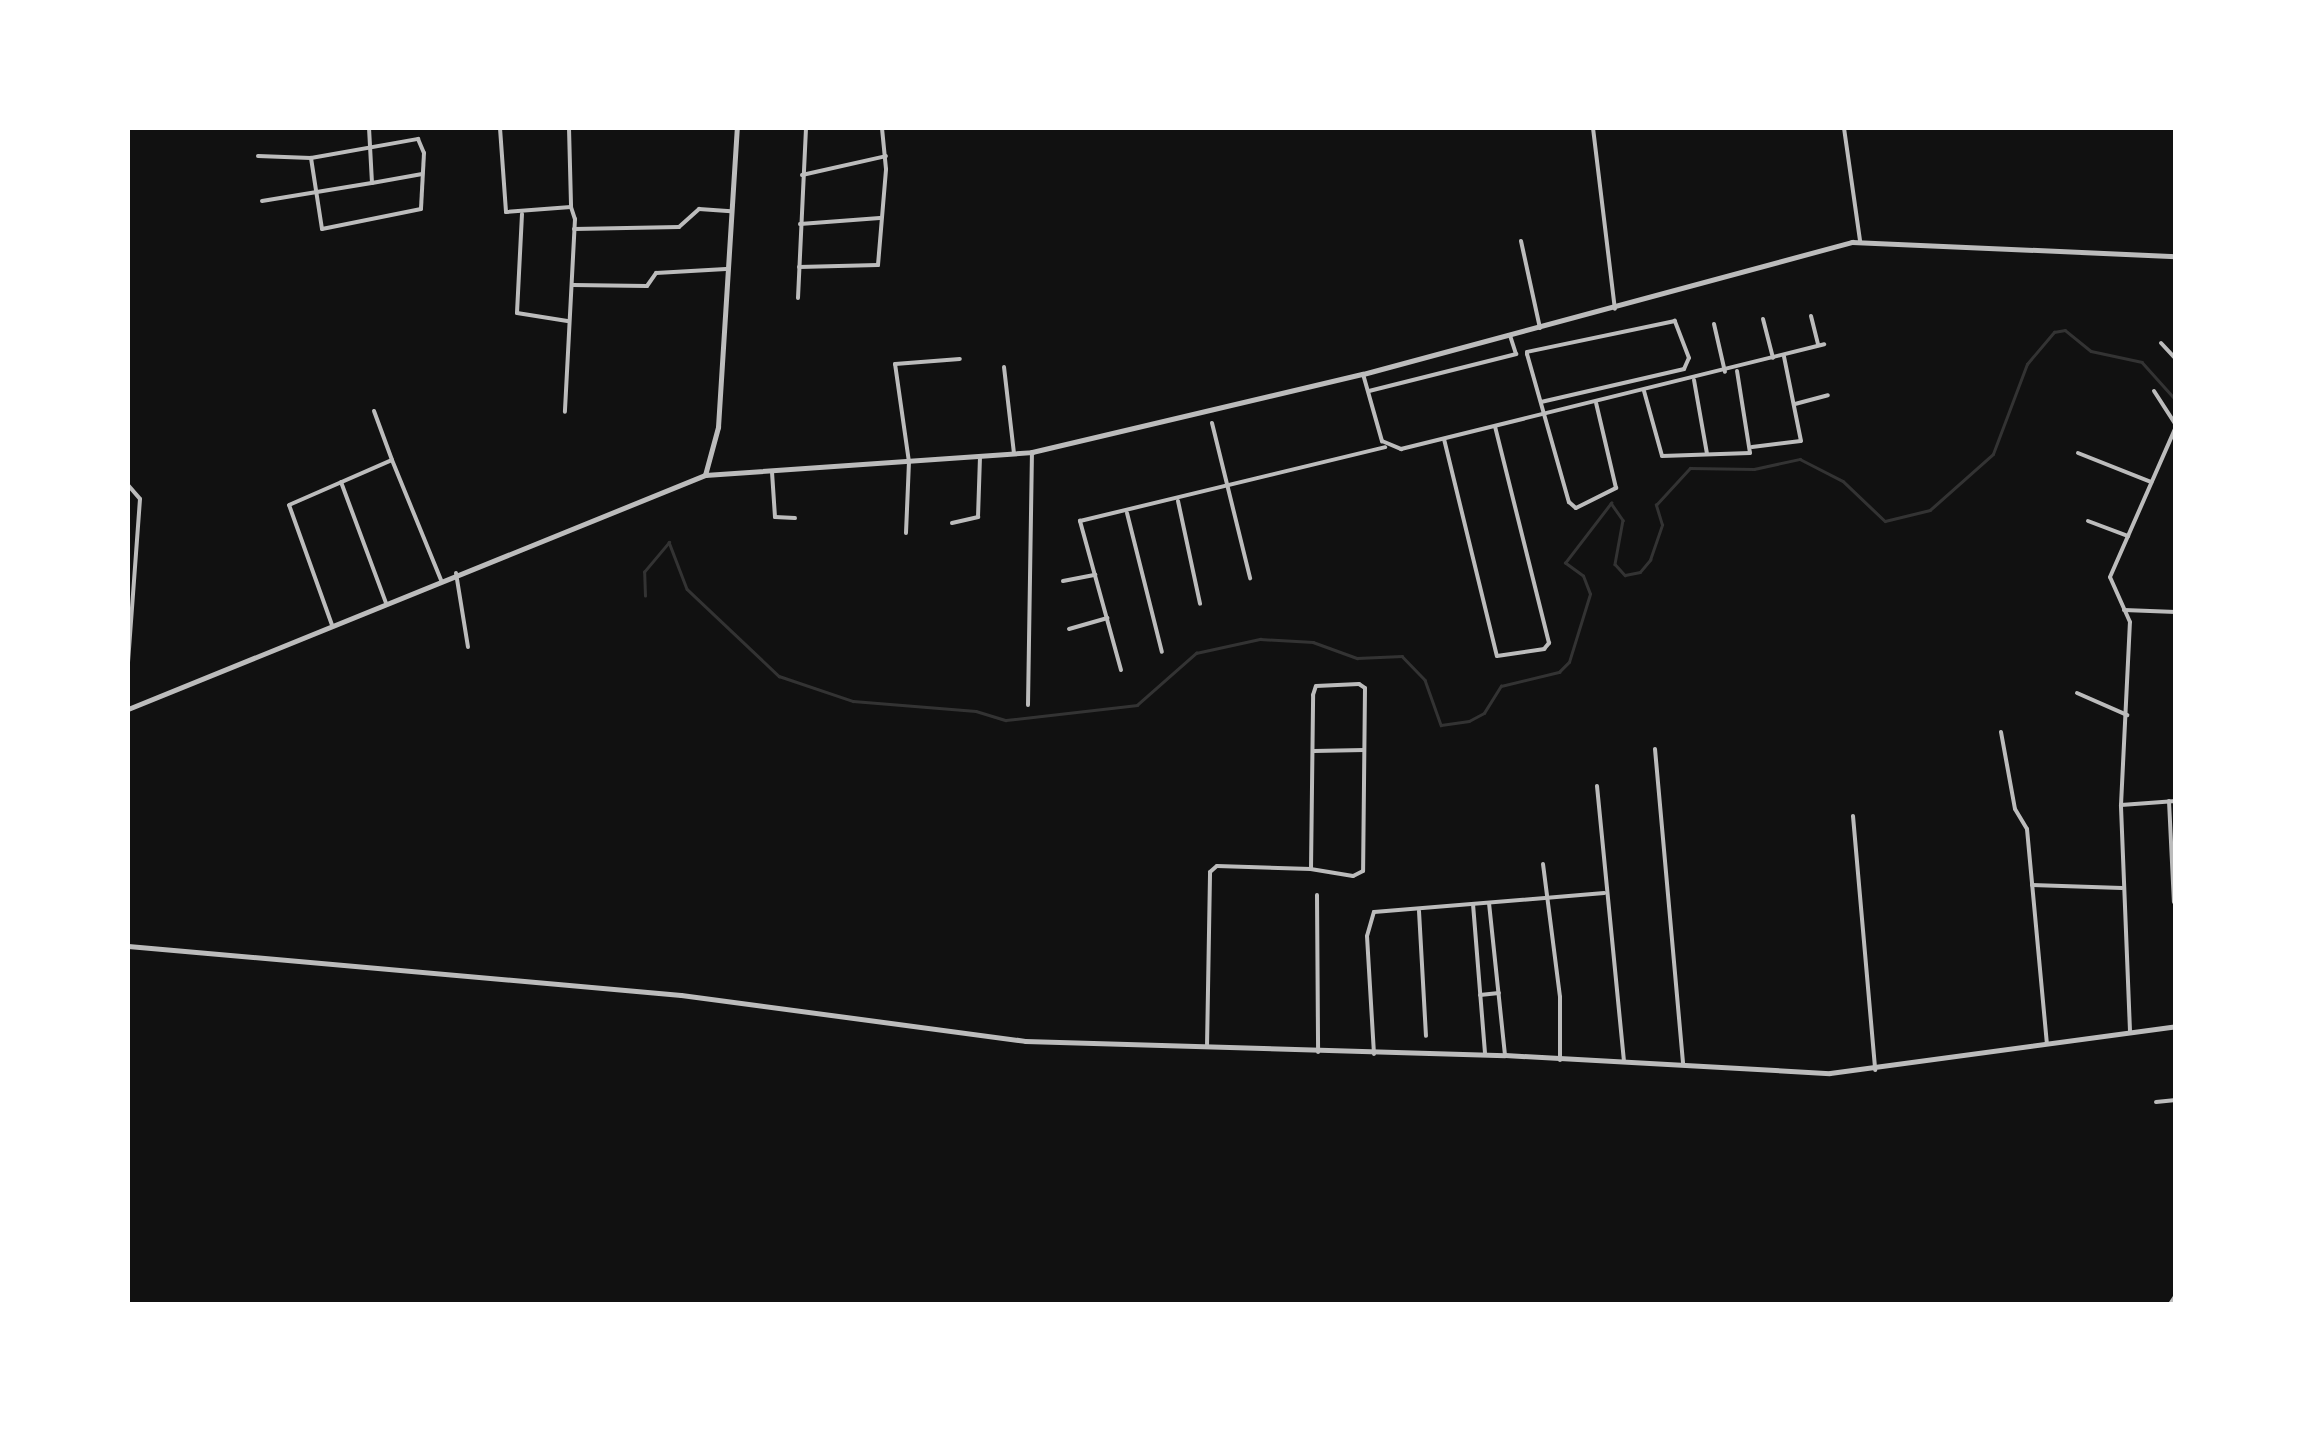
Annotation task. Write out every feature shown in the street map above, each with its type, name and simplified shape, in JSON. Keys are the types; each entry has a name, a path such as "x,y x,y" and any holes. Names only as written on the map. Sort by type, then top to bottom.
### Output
{"street":[{"path":"369,128 372,183"},
{"path":"500,128 506,212 522,214 572,207"},
{"path":"565,412 574,229 569,128"},
{"path":"705,475 718,426 738,128"},
{"path":"798,298 806,128"},
{"path":"798,267 876,267 886,156 882,128"},
{"path":"1593,128 1615,309"},
{"path":"1844,128 1860,241"},
{"path":"258,156 311,158 422,141 421,209 414,214 324,230 311,158"},
{"path":"801,175 886,156"},
{"path":"262,201 423,174"},
{"path":"574,229 680,227 698,209 731,210"},
{"path":"522,214 517,312 567,321"},
{"path":"800,224 881,218"},
{"path":"1522,241 1540,328"},
{"path":"128,709 705,475 1032,452 1363,374 1860,241 2176,256"},
{"path":"573,285 648,286 656,273 730,269"},
{"path":"1121,670 1080,521 1178,502 1385,447 1444,439 1784,357 1821,346 1811,316"},
{"path":"1763,318 1773,360"},
{"path":"1541,402 1688,367 1679,325 1666,319 1528,352 1541,402 1569,502 1580,507 1616,488 1596,403"},
{"path":"1714,324 1726,372"},
{"path":"1368,392 1516,354 1510,336"},
{"path":"2161,343 2176,358"},
{"path":"1752,447 1799,443 1796,404 1784,357"},
{"path":"906,533 909,462 894,364 960,359"},
{"path":"1004,367 1014,453"},
{"path":"1644,391 1662,456 1750,453 1736,369"},
{"path":"1363,374 1385,447"},
{"path":"1694,379 1708,454"},
{"path":"2130,1031 2121,805 2130,622 2110,577 2176,426 2154,391"},
{"path":"1796,404 1828,395"},
{"path":"374,411 441,580"},
{"path":"1212,424 1250,578"},
{"path":"1444,439 1497,656 1544,649 1546,627 1495,427"},
{"path":"1028,705 1032,452"},
{"path":"2078,453 2151,482"},
{"path":"952,523 978,517 980,456"},
{"path":"332,625 289,508 392,460"},
{"path":"772,472 775,516 795,518"},
{"path":"341,482 386,603"},
{"path":"128,485 140,498 128,663"},
{"path":"1178,502 1200,604"},
{"path":"1127,513 1162,652"},
{"path":"2088,521 2128,536"},
{"path":"456,573 468,647"},
{"path":"1062,581 1095,575"},
{"path":"2124,610 2176,612"},
{"path":"1069,629 1107,618"},
{"path":"1207,1048 1210,872 1217,866 1311,869 1354,876 1363,871 1365,688 1324,684 1314,695 1311,869"},
{"path":"2077,693 2126,715"},
{"path":"2001,732 2015,808 2027,829 2048,1044"},
{"path":"1655,749 1683,1064"},
{"path":"1312,750 1364,750"},
{"path":"1597,786 1604,893 1624,1063"},
{"path":"2121,805 2172,801 2174,902"},
{"path":"1853,816 1875,1070"},
{"path":"1543,864 1560,1060"},
{"path":"2032,885 2123,888"},
{"path":"1374,1054 1368,918 1419,909 1604,893"},
{"path":"1317,896 1318,1052"},
{"path":"1489,903 1505,1054"},
{"path":"1473,904 1484,1054"},
{"path":"1419,909 1426,1036"},
{"path":"128,946 681,995 1025,1041 1374,1054 1505,1054 1624,1063 1875,1070 2176,1026"},
{"path":"1477,951 1494,950"},
{"path":"1480,995 1499,993"},
{"path":"2156,1102 2176,1100"},
{"path":"2170,1304 2176,1295"}],"waterway":[{"path":"645,596 644,572 669,542 687,589 779,676 853,701 976,711 1006,720 1137,705 1196,653 1260,639 1313,642 1357,658 1402,656 1425,680 1441,725 1469,721 1484,713 1501,686 1559,672 1569,662 1590,594 1583,576 1565,563 1611,503 1623,520 1615,564 1625,575 1640,572 1650,560 1662,525 1656,505 1690,468 1754,469 1800,459 1843,481 1885,521 1930,510 1993,454 2027,364 2054,332 2065,330 2091,351 2142,362 2176,400"}]}
